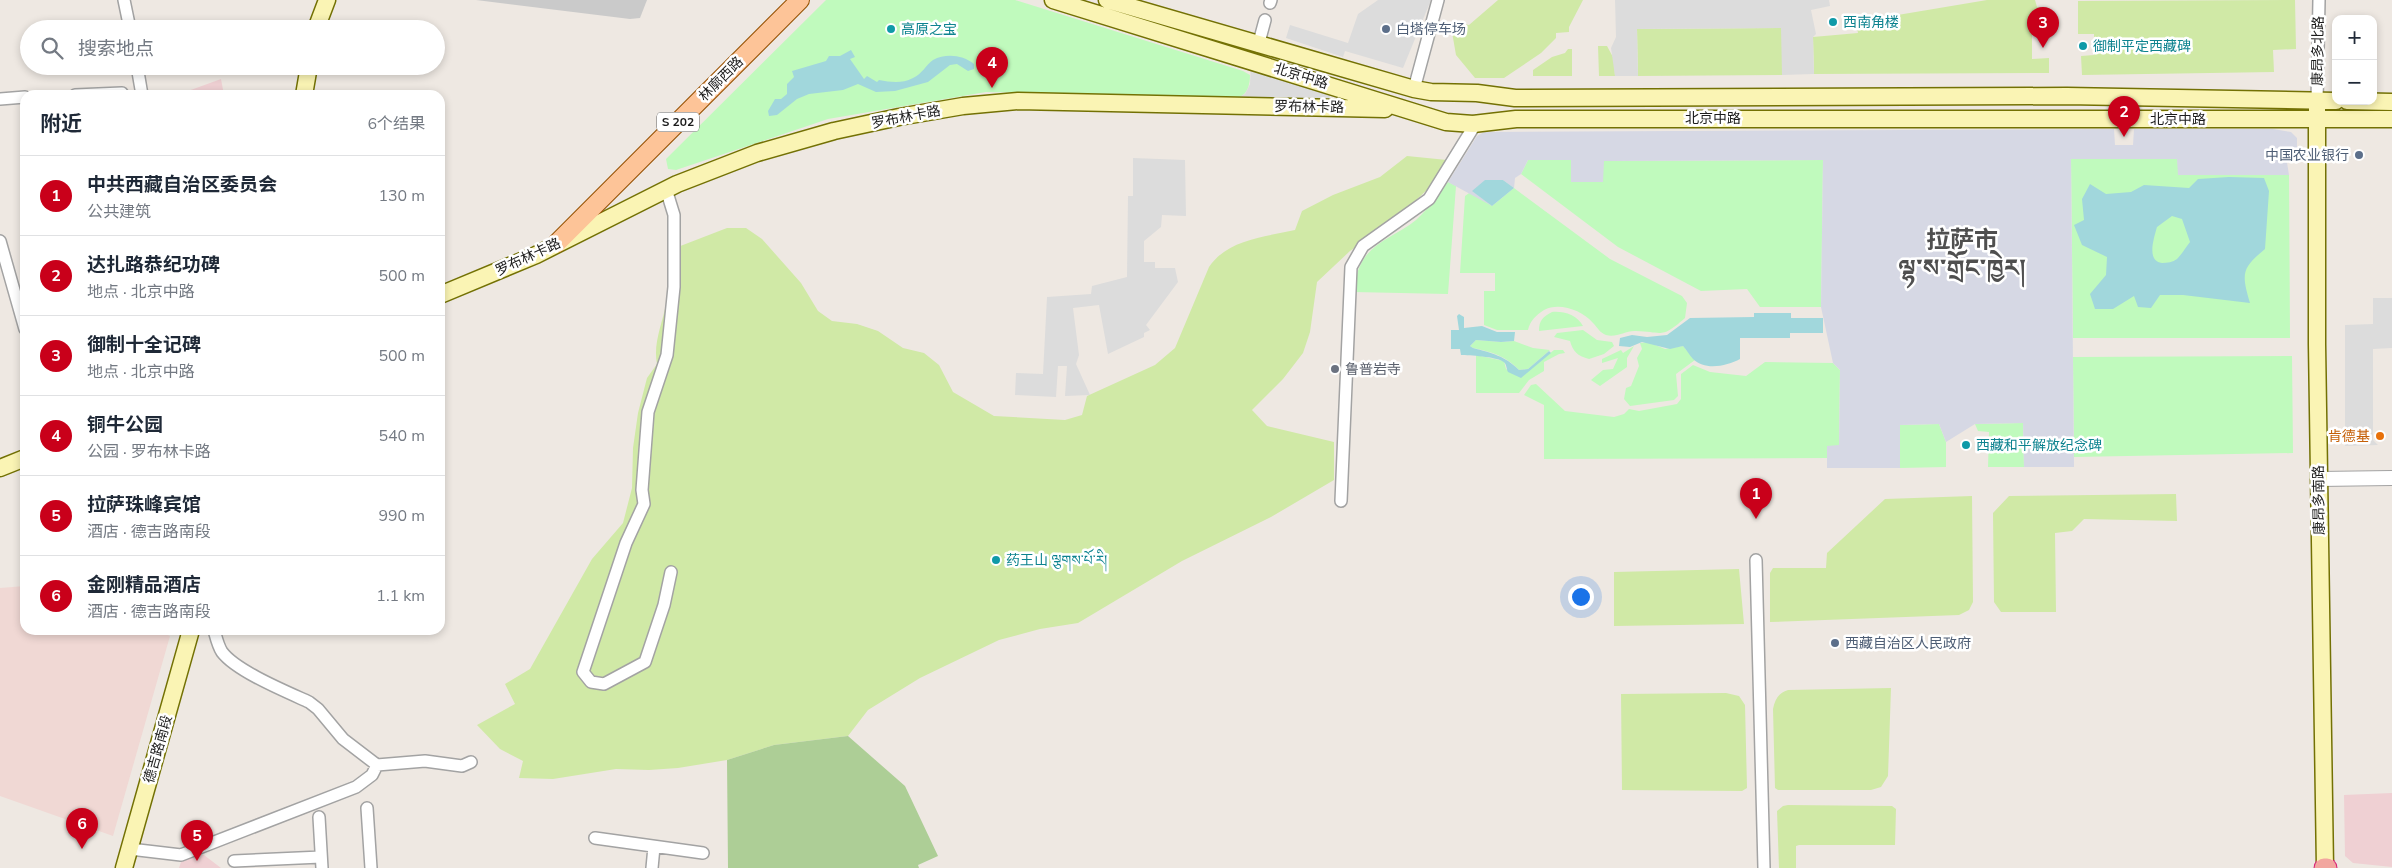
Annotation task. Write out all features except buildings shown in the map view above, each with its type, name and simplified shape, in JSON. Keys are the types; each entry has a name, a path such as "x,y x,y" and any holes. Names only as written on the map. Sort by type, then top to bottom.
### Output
{"main road":[{"path":"319,20 327,0"},
{"name":"林廓西路","path":"557,243 800,0"},
{"name":"北京中路","path":"1053,0 1446,122 1476,124 1535,119 2392,120"},
{"name":"北京中路","path":"1107,0 1258,46 1431,92 1476,93 1515,98 2067,96 2332,101"},
{"path":"305,90 307,75"},
{"name":"罗布林卡路","path":"445,293 536,255 666,189 757,153 899,117 963,106 1018,101 1405,110"},
{"name":"康昂多南路","path":"2317,101 2319,479 2325,868"},
{"path":"2377,102 2392,102"},
{"path":"0,468 20,460"},
{"name":"德吉路南段","path":"124,868 190,635"}],"street":[{"path":"124,0 128,20"},
{"path":"1414,89 1438,0"},
{"name":"康昂多北路","path":"2317,101 2319,0"},
{"path":"1258,46 1265,20"},
{"path":"139,75 141,90"},
{"path":"0,98 20,97"},
{"path":"1340,501 1351,267 1363,246 1429,198 1476,124"},
{"path":"666,189 674,215 675,260 667,355 648,412 642,490 644,504 626,543 584,672 591,682 604,684 645,662 664,605 671,572"},
{"path":"0,241 20,311"},
{"path":"2319,479 2392,478"},
{"path":"1756,560 1764,868"},
{"path":"216,635 221,651 228,658 240,667 309,702 318,709 343,739 378,765 425,761 462,766 470,762"},
{"path":"130,849 180,854 356,787 372,775 378,765"},
{"path":"367,808 371,868"},
{"path":"234,860 271,864 321,863 319,817"},
{"path":"595,838 703,853"},
{"path":"652,868 654,847"}],"shaded area":[{"path":"476,0 647,0 640,18 630,19"},
{"name":"白塔停车场","path":"1378,0 1431,0 1403,68 1345,51 1343,57 1286,38 1290,25 1348,43 1358,14"},
{"path":"1615,0 1829,0 1830,6 1811,10 1816,34 1813,37 1814,74 1782,75 1781,28 1637,29 1638,76 1615,76 1611,48 1616,37"},
{"path":"1251,63 1333,88 1329,99 1235,99 1245,94 1250,84"},
{"path":"221,79 223,90 191,90"},
{"path":"2114,129 2115,145 2133,145 2134,129 2273,129 2291,132 2297,138 2297,150 2285,150 2289,175 2178,175 2177,159 2071,159 2074,467 2024,467 2023,423 1975,424 1946,442 1939,424 1900,425 1900,468 1827,468 1827,446 1839,445 1840,370 1833,363 1821,307 1823,160 1604,161 1603,182 1571,182 1571,160 1528,160 1521,174 1515,178 1514,188 1503,180 1473,191 1492,206 1448,182 1477,136 1484,132"},
{"path":"1133,158 1185,160 1186,216 1162,215 1161,227 1144,241 1144,262 1155,262 1155,268 1175,268 1178,282 1146,325 1150,330 1144,333 1144,337 1108,354 1099,305 1073,308 1079,355 1076,364 1090,395 1065,396 1067,366 1058,366 1056,397 1015,395 1016,373 1043,374 1047,297 1091,294 1092,286 1127,277 1128,196 1133,196"},
{"path":"2373,298 2392,298 2392,348 2373,349 2373,440 2378,445 2345,446 2345,325 2373,324"},
{"path":"20,586 20,635 170,636 113,836 0,796 0,588"},
{"path":"2392,793 2392,867 2353,863 2345,856 2344,795"},
{"path":"184,853 204,855 221,868 179,868"}],"green space":[{"path":"826,0 1015,0 1243,71 1250,75 1249,85 1247,91 1240,97 986,92 828,119 676,170 668,169 666,159"},
{"path":"1498,0 1583,0 1569,27 1569,32 1556,33 1556,38 1541,53 1504,78 1475,78 1456,55 1452,32 1459,23 1469,25"},
{"path":"1987,0 2035,0 2037,7 2043,8 2045,34 2032,35 2032,59 2049,58 2049,73 1814,74 1813,37 1858,33 1856,22"},
{"path":"2295,0 2296,49 2273,50 2274,72 2082,75 2081,56 2094,55 2094,34 2078,34 2078,1"},
{"path":"1782,28 1782,75 1638,76 1637,29"},
{"path":"1598,46 1607,46 1614,59 1615,76 1599,76"},
{"path":"1568,49 1572,49 1572,76 1533,76 1533,70 1552,57 1565,53"},
{"path":"1407,156 1447,160 1430,187 1411,205 1350,251 1317,282 1310,332 1303,353 1283,379 1252,410 1267,426 1334,442 1334,480 1271,517 1182,561 1078,623 1040,629 999,640 920,678 868,710 848,736 774,745 727,760 678,768 649,770 616,769 553,779 519,778 523,761 500,749 477,725 515,704 505,684 530,669 592,559 623,523 632,488 633,448 638,413 647,378 657,364 656,349 668,290 670,250 727,228 746,228 762,239 801,283 818,311 832,321 857,324 878,331 903,348 924,353 939,365 953,392 994,416 1065,420 1082,415 1087,396 1155,365 1175,348 1209,267 1226,250 1259,237 1295,230 1302,211 1333,195 1380,177"},
{"path":"2071,159 2178,159 2178,175 2289,175 2290,338 2073,338"},
{"path":"1528,160 1571,160 1603,182 1603,161 1823,160 1821,307 1760,307 1747,289 1701,291 1618,247 1521,174"},
{"path":"1448,182 1456,186 1448,294 1353,292 1359,269 1370,251 1416,220 1429,207"},
{"path":"1514,188 1610,259 1682,296 1687,303 1685,318 1671,329 1662,333 1632,331 1610,336 1602,333 1583,314 1563,307 1556,307 1544,310 1538,314 1528,330 1497,330 1484,325 1484,291 1495,291 1495,273 1460,273 1465,196 1472,191 1492,206"},
{"path":"1552,312 1570,314 1583,326 1539,331 1542,319"},
{"path":"1583,330 1597,340 1612,342 1614,346 1604,354 1589,359 1576,353 1570,341 1554,337 1557,333"},
{"path":"1476,340 1514,341 1533,348 1550,350 1528,369 1519,370 1509,361 1498,355 1470,346"},
{"path":"1648,342 1665,349 1683,346 1695,360 1676,374 1678,396 1674,400 1630,406 1624,399 1626,388 1631,386 1639,366 1637,358 1642,349 1640,343"},
{"path":"1634,346 1627,358 1627,367 1600,386 1591,380 1603,370 1613,369 1618,358 1602,363 1602,359 1621,350 1623,353"},
{"path":"1554,350 1563,350 1565,353 1544,362 1544,371 1529,380 1519,393 1476,393 1476,355 1504,361 1506,369 1521,377"},
{"path":"2292,356 2293,453 2074,457 2073,357"},
{"path":"1765,362 1833,363 1840,370 1839,446 1827,446 1827,458 1544,459 1544,405 1524,395 1531,385 1536,384 1565,411 1614,417 1624,414 1629,409 1639,411 1677,404 1681,399 1681,374 1693,365 1710,372 1746,376"},
{"path":"2023,423 2024,467 1988,467 1989,432 1978,431 1975,424"},
{"path":"1939,424 1946,442 1946,467 1900,468 1900,425"},
{"path":"2176,494 2177,521 2084,519 2072,531 2055,533 2056,612 2001,612 1994,602 1993,513 2009,496"},
{"path":"1972,496 1973,602 1969,610 1959,615 1770,622 1770,573 1773,568 1826,568 1827,553 1885,499"},
{"path":"1739,569 1744,624 1614,626 1614,572"},
{"path":"1891,688 1888,776 1881,787 1871,790 1778,790 1775,788 1773,709 1779,695 1788,690"},
{"path":"1726,693 1739,696 1745,705 1747,788 1742,791 1622,790 1621,694"},
{"path":"848,736 905,786 938,856 918,865 919,868 728,868 727,760 774,745"},
{"path":"1783,806 1892,806 1896,809 1895,845 1799,845 1796,846 1796,868 1779,868 1777,811"}],"water":[{"path":"851,50 855,57 850,59 864,79 867,76 877,82 879,80 896,82 909,80 919,74 933,60 943,56 960,57 970,61 974,64 974,69 968,71 957,64 950,65 928,82 895,91 876,92 858,84 843,90 809,94 797,99 777,115 769,116 768,111 775,99 781,99 787,94 787,84 794,77 792,71 826,61 829,56 840,56"},
{"path":"2229,177 2264,178 2269,191 2265,249 2252,261 2246,272 2245,285 2250,303 2183,295 2160,295 2151,308 2138,307 2134,296 2113,309 2095,309 2090,294 2106,275 2107,257 2082,245 2074,225 2084,220 2082,199 2090,184 2106,194 2131,192 2144,185 2189,188 2198,179","holes":["2172,216 2182,219 2190,242 2177,259 2164,263 2157,261 2154,258 2152,248 2157,227"]},
{"path":"1485,180 1503,180 1514,188 1492,206 1472,191"},
{"path":"1754,313 1791,313 1791,318 1823,318 1823,333 1790,333 1790,338 1740,338 1740,359 1729,364 1716,366 1698,363 1683,346 1670,349 1642,342 1630,347 1619,346 1620,338 1632,335 1647,337 1667,335 1690,318 1754,317"},
{"path":"1459,314 1464,317 1464,328 1482,326 1497,332 1515,332 1514,341 1476,340 1470,346 1503,358 1519,370 1528,369 1549,351 1551,353 1521,378 1508,372 1505,363 1499,360 1461,355 1460,349 1451,349 1451,330 1459,330 1457,316"}],"place":[{"name":"西南角楼","path":"1833,22"},
{"name":"高原之宝","path":"891,29"},
{"name":"白塔停车场","path":"1386,29"},
{"name":"御制平定西藏碑","path":"2083,46"},
{"name":"御制十全记碑","path":"2043,48"},
{"name":"铜牛公园","path":"992,88"},
{"name":"达扎路恭纪功碑","path":"2124,137"},
{"name":"中国农业银行","path":"2359,155"},
{"name":"鲁普岩寺","path":"1335,369"},
{"name":"肯德基","path":"2380,436"},
{"name":"西藏和平解放纪念碑","path":"1966,445"},
{"name":"中共西藏自治区委员会","path":"1756,519"},
{"name":"药王山 ལྕགས་པོ་རི།","path":"996,560"},
{"name":"西藏自治区人民政府","path":"1835,643"},
{"name":"金刚精品酒店","path":"82,849"},
{"name":"拉萨珠峰宾馆","path":"197,861"}],"district":[{"name":"拉萨市 ལྷ་ས་གྲོང་ཁྱེར།","path":"1962,254"}]}
